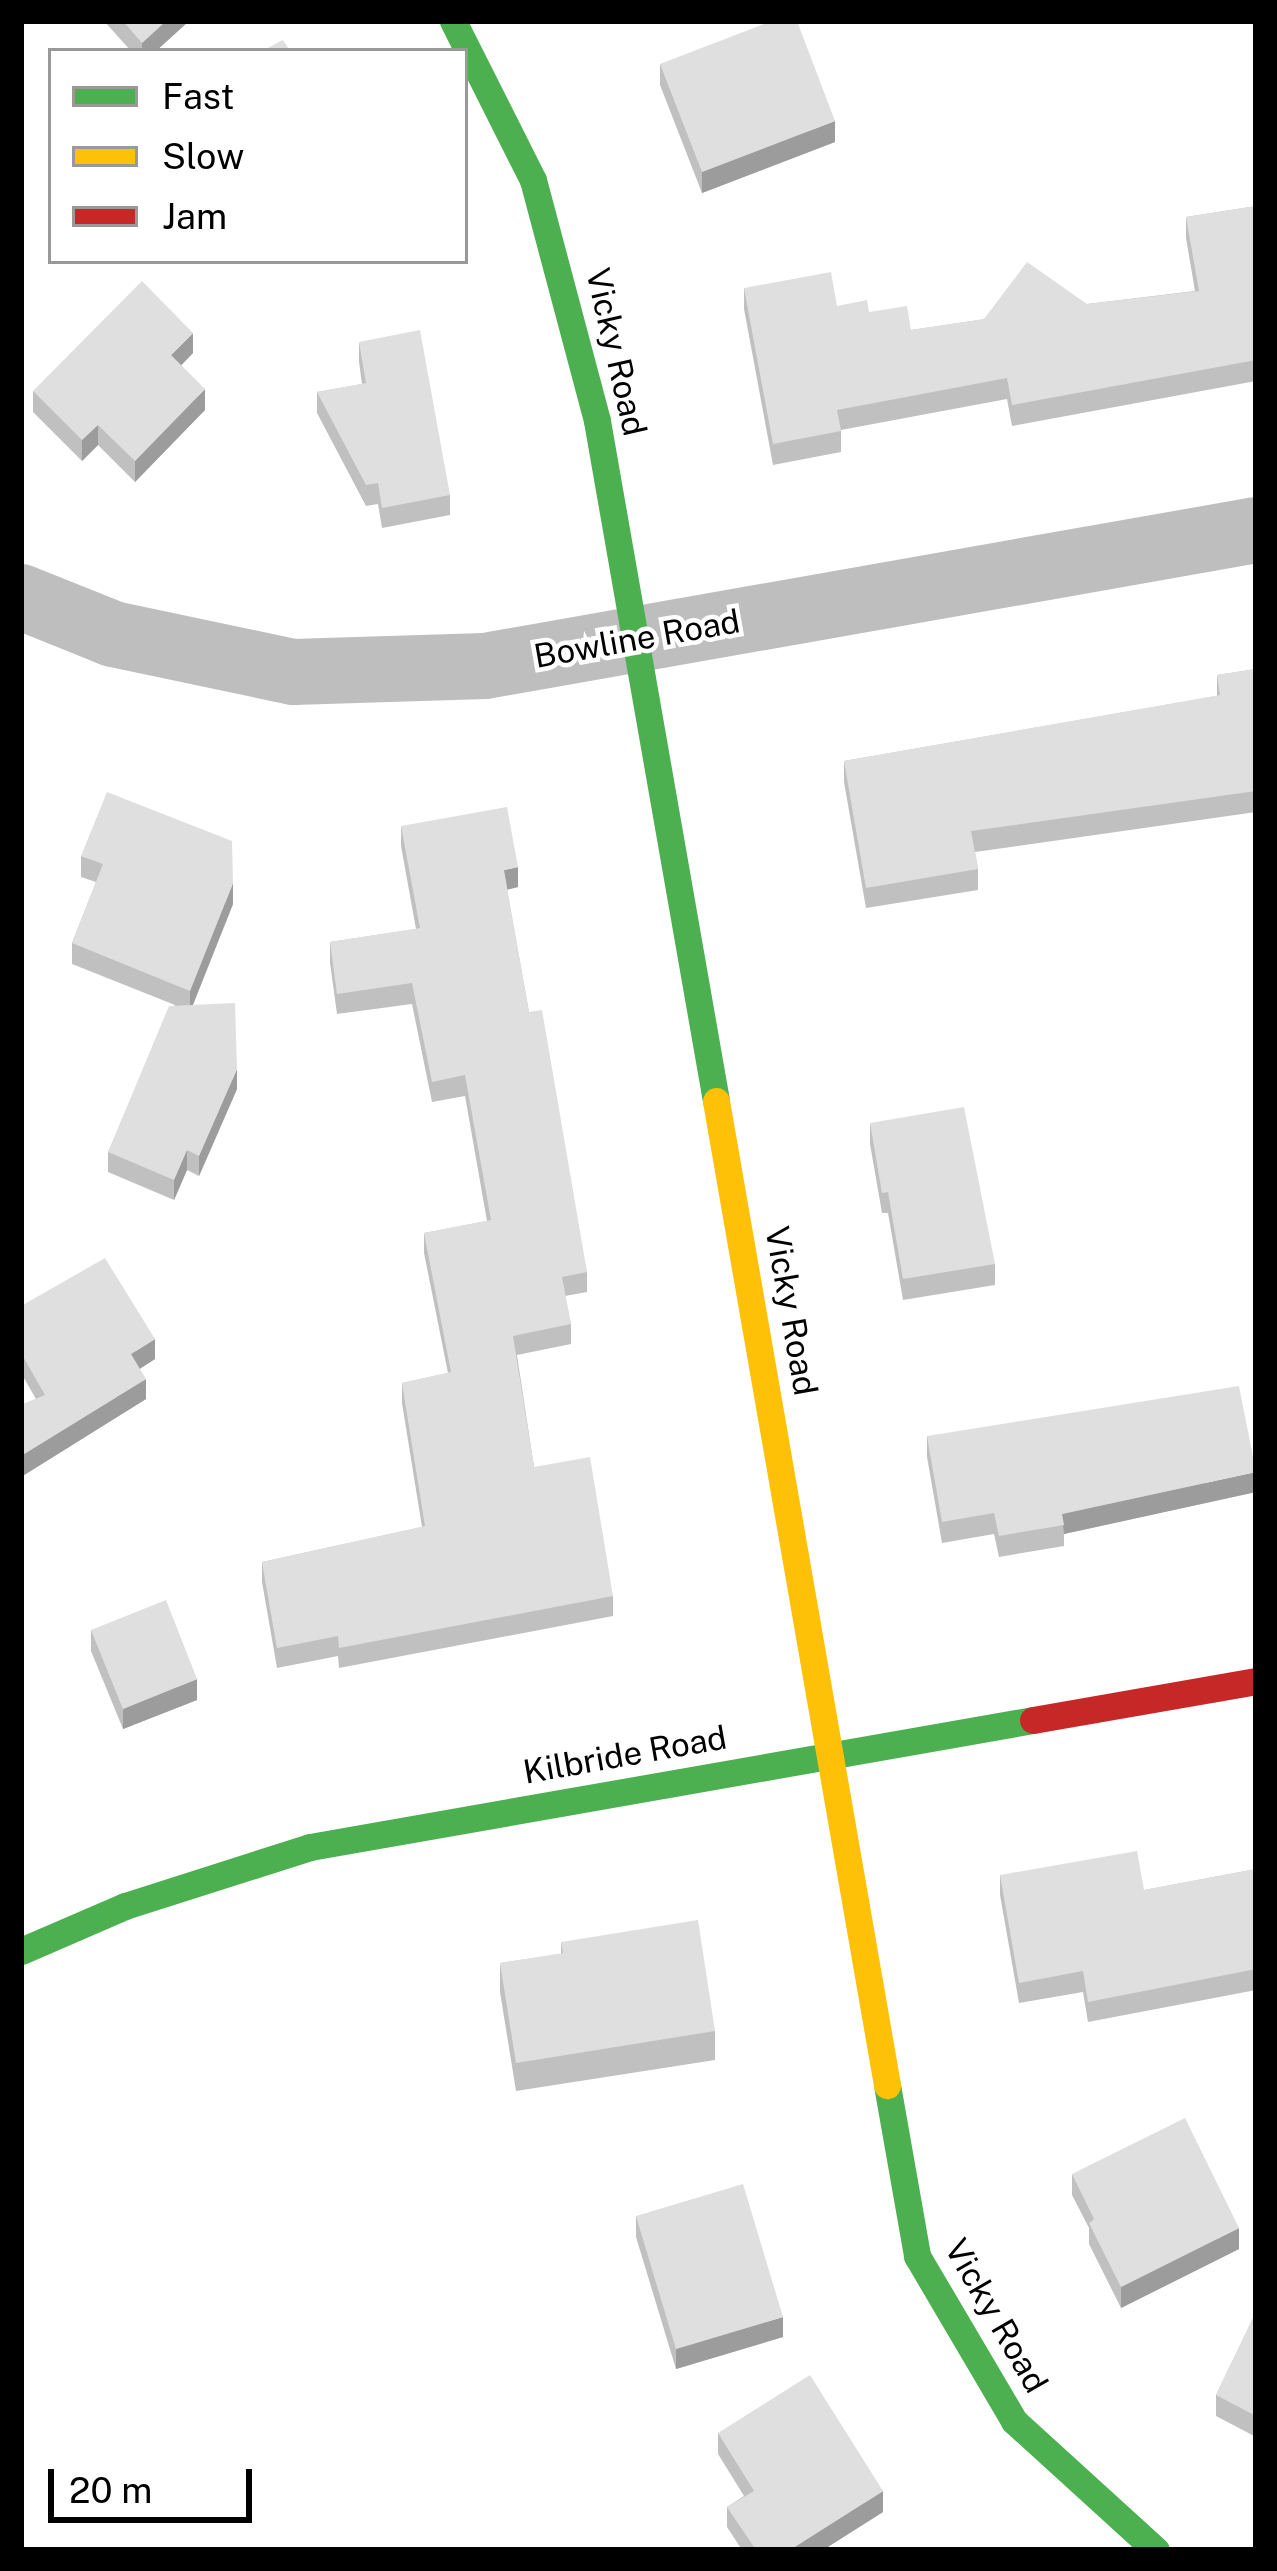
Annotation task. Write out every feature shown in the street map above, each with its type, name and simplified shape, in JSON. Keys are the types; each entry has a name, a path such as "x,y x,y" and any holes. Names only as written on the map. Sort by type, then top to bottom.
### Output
{"street":[{"name":"Vicky Road","path":"454,21 467,48"},
{"name":"Vicky Road","path":"468,49 533,180 561,273 639,640 917,2255 1014,2421 1156,2550"},
{"name":"Bowline Road","path":"26,612 293,672 485,666 1256,530"},
{"name":"Kilbride Road","path":"21,1951 124,1906 310,1847 1256,1681"}],"building":[{"path":"123,21 166,21 142,43"},
{"path":"772,21 797,21 835,121 702,172 660,64"},
{"path":"1256,206 1256,360 1012,405 1007,378 837,410 841,431 773,444 744,288 831,272 837,306 867,300 869,312 907,306 911,330 984,319 1027,262 1087,304 1199,291 1186,217"},
{"path":"142,281 193,333 171,355 205,389 135,461 98,425 82,440 33,391"},
{"path":"420,330 450,495 382,508 378,483 366,485 317,392 366,383 359,342"},
{"path":"1256,669 1256,791 971,831 978,869 866,888 844,761 1220,695 1217,675"},
{"path":"107,792 232,841 233,883 190,991 72,943 103,864 81,856"},
{"path":"507,807 518,867 504,870 529,1012 542,1010 587,1272 562,1277 571,1324 513,1336 534,1467 590,1457 613,1596 339,1648 338,1636 277,1648 262,1562 425,1526 402,1383 451,1372 424,1233 491,1220 465,1075 432,1082 412,983 337,994 330,942 420,928 401,826"},
{"path":"235,1003 237,1069 199,1156 187,1150 174,1180 108,1152 169,1006"},
{"path":"964,1107 995,1264 903,1279 870,1123"},
{"path":"105,1258 155,1339 131,1354 146,1379 21,1456 21,1405 45,1395 21,1353 21,1306"},
{"path":"1239,1386 1256,1472 1062,1514 1064,1525 999,1536 994,1513 942,1522 927,1436"},
{"path":"166,1600 197,1679 123,1709 91,1630"},
{"path":"1137,1851 1144,1890 1256,1869 1256,1969 1088,2002 1083,1971 1019,1983 1000,1875"},
{"path":"698,1920 715,2031 516,2063 500,1963 563,1953 561,1942"},
{"path":"1185,2118 1239,2228 1121,2287 1089,2223 1094,2219 1072,2174"},
{"path":"743,2184 783,2317 676,2349 636,2216"},
{"path":"1256,2312 1256,2416 1216,2395"},
{"path":"810,2375 883,2491 790,2550 756,2550 727,2507 754,2491 718,2433"}],"traffic: fast":[{"path":"453,21 467,48"},
{"path":"468,51 533,180 597,421 716,1101"},
{"path":"21,1951 125,1906 310,1847 1033,1720"},
{"path":"887,2085 917,2256 1014,2421 1156,2550"}],"traffic: slow":[{"path":"716,1101 887,2085"}],"traffic: jam":[{"path":"1033,1720 1256,1681"}]}
